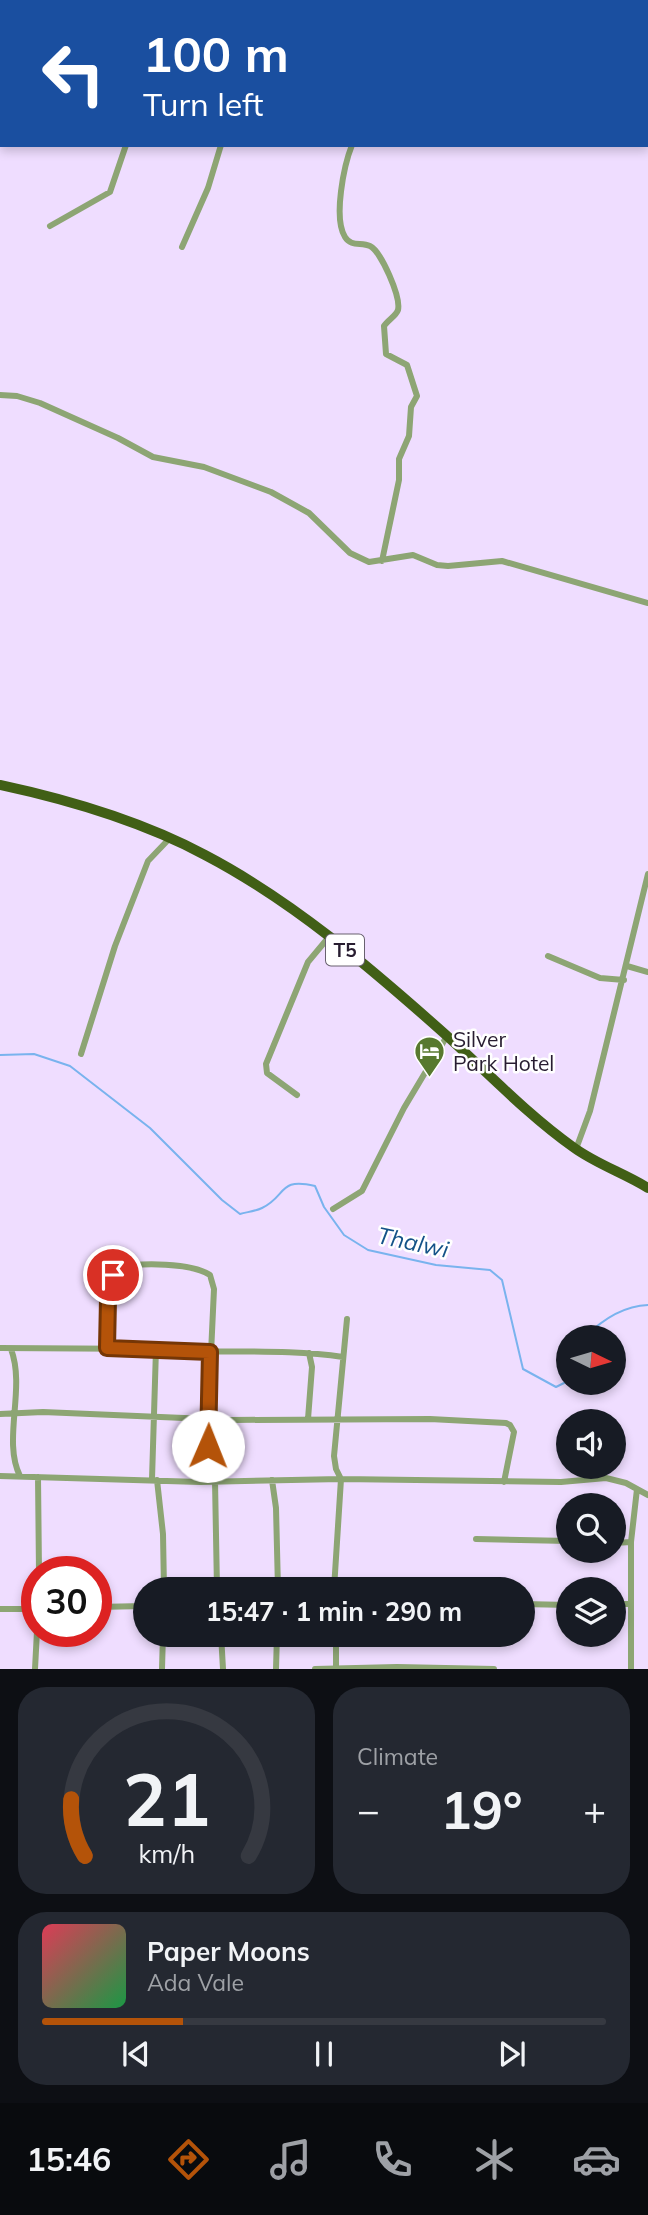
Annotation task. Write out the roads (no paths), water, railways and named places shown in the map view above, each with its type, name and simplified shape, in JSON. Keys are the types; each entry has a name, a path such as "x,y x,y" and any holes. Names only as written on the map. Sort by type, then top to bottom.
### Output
{"highway":[{"name":"T5","path":"0,785 93,809 169,839 233,871 291,908 447,1036 576,1149 648,1188"}],"street":[{"path":"50,226 110,192 125,147"},
{"path":"182,247 211,179 220,147"},
{"path":"352,147 343,183 342,229 345,238 351,243 371,246 395,287 399,306 396,314 384,326 383,346 386,354 407,365 417,396 411,407 409,436 398,459 399,480 382,561"},
{"path":"0,395 17,396 40,403 118,438 152,457 204,467 271,492 309,513 360,559 369,562 413,555 448,566 502,561 648,603"},
{"path":"80,1054 138,885 148,862 169,839"},
{"path":"576,1149 590,1111 648,874"},
{"path":"297,1095 267,1073 266,1065 308,962 328,938"},
{"path":"548,956 600,978 624,980"},
{"path":"627,966 648,972"},
{"path":"334,1209 362,1191 404,1108 447,1036"},
{"path":"107,1348 111,1278 119,1268 141,1264 196,1269 210,1275 214,1289 205,1482"},
{"path":"335,1577 341,1479 334,1463 346,1319"},
{"path":"0,1348 309,1353 342,1357"},
{"path":"11,1349 15,1365 15,1462 20,1476"},
{"path":"156,1349 154,1479 163,1534 164,1577"},
{"path":"308,1419 312,1367 309,1353"},
{"path":"0,1414 43,1412 209,1419 439,1419 506,1423 514,1432 504,1482"},
{"path":"0,1476 205,1482 341,1479 561,1482 606,1478 617,1479 648,1495"},
{"path":"38,1477 39,1556"},
{"path":"272,1480 276,1508 278,1577"},
{"path":"215,1481 217,1577"},
{"path":"631,1669 631,1542 637,1489"},
{"path":"476,1539 556,1541"},
{"path":"626,1542 631,1542"},
{"path":"535,1604 556,1605"},
{"path":"626,1604 631,1604"},
{"path":"112,1607 133,1606"},
{"path":"0,1609 21,1609"},
{"path":"36,1669 37,1647"},
{"path":"162,1669 163,1647"},
{"path":"221,1647 222,1669"},
{"path":"276,1669 277,1647"},
{"path":"336,1647 336,1668"},
{"path":"315,1669 494,1669"}],"waterway":[{"name":"Thalwi","path":"0,1055 34,1054 70,1066 150,1128 222,1200 240,1214 262,1208 289,1186 315,1186 324,1207 344,1235 368,1250 436,1265 490,1270 502,1280 523,1369 556,1387"},
{"name":"Thalwi","path":"598,1325 630,1308 648,1305"}],"place":[{"name":"Silver Park Hotel","path":"430,1078"}]}
